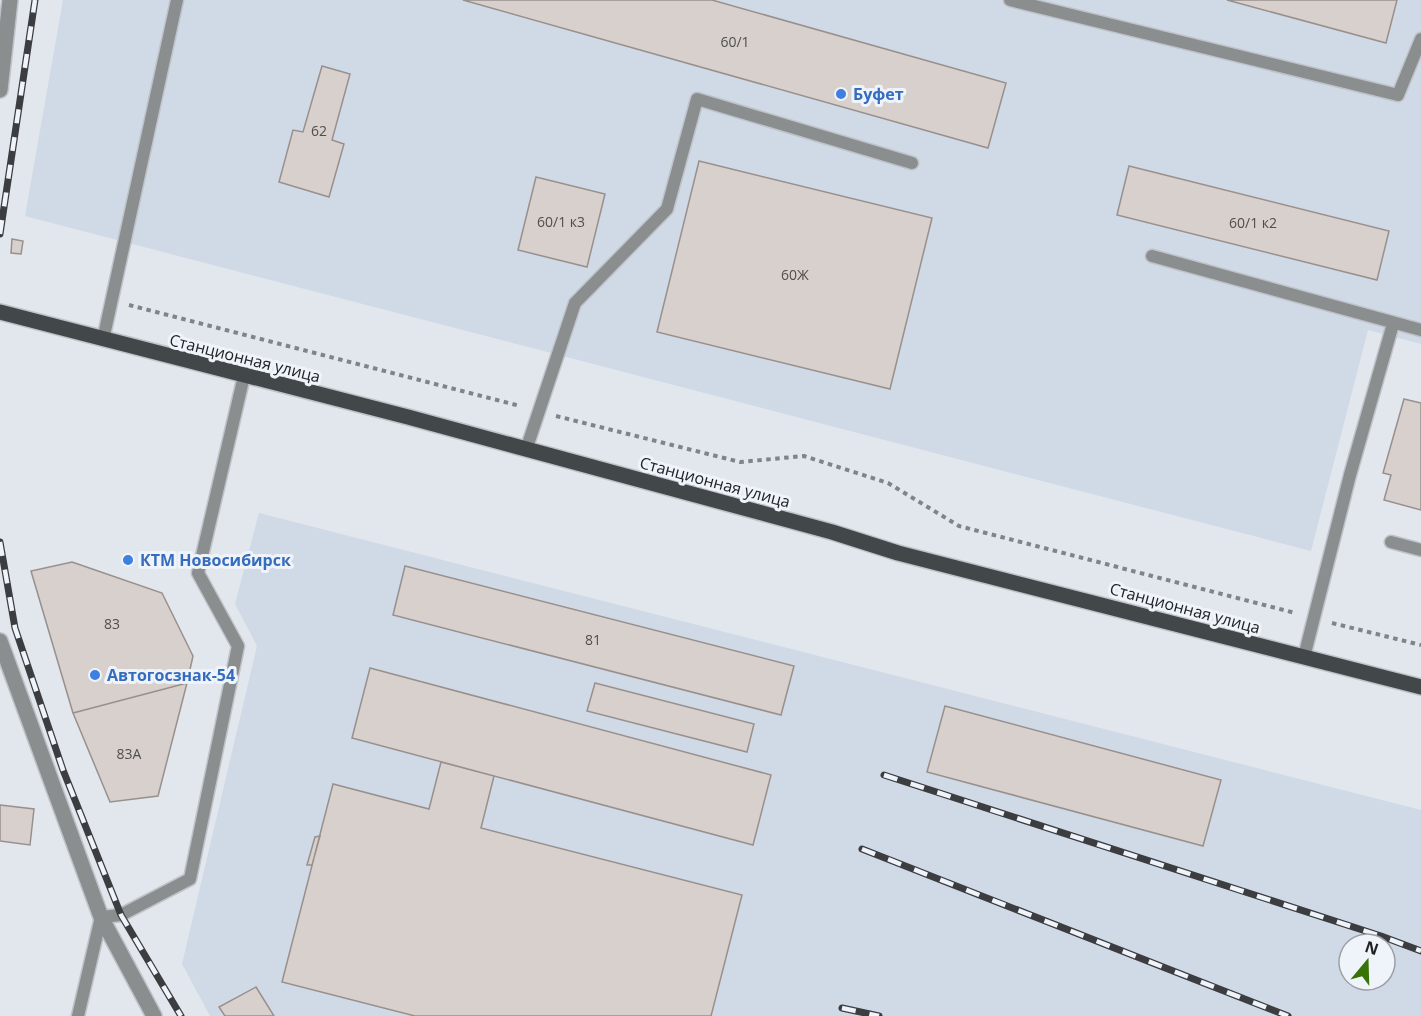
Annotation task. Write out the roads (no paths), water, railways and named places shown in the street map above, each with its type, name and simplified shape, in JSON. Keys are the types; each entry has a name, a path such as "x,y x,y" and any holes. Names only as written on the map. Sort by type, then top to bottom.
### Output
{"main road":[{"name":"Станционная улица","path":"0,312 832,532 898,553 1421,687"}],"street":[{"path":"0,90 10,0"},
{"path":"0,641 101,917 154,1016"}],"lane":[{"path":"103,340 177,0"},
{"path":"1010,0 1398,95 1421,39"},
{"path":"526,450 575,303 668,209 697,99 912,162"},
{"path":"1152,256 1421,330"},
{"path":"1304,657 1350,475 1393,324"},
{"path":"78,1016 101,917 121,915 190,879 238,646 198,573 244,375"},
{"path":"1391,542 1421,550"}],"railway":[{"path":"0,234 35,0"},
{"path":"0,542 15,628 63,770 121,915 181,1016"},
{"path":"884,775 1421,951"},
{"path":"862,849 1288,1016"},
{"path":"842,1008 879,1016"}],"place":[{"name":"Буфет","path":"841,94"},
{"name":"КТМ Новосибирск","path":"128,560"},
{"name":"Автогосзнак-54","path":"95,675"}]}
